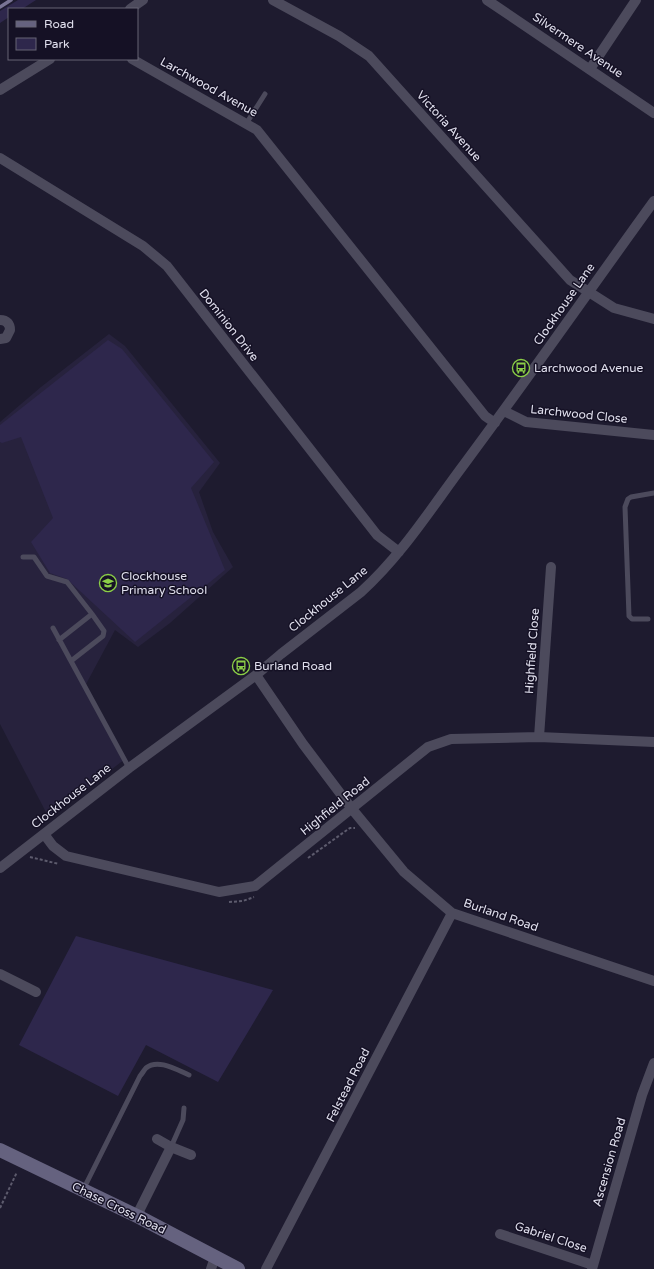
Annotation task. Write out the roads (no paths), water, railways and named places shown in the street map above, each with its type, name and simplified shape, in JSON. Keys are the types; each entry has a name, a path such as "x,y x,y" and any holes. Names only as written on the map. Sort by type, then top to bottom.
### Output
{"main road":[{"name":"Chase Cross Road","path":"0,1150 139,1217 213,1263 238,1269"}],"street":[{"path":"131,8 143,0"},
{"name":"Victoria Avenue","path":"273,0 339,36 369,56 570,280 614,308 654,319"},
{"name":"Silvermere Avenue","path":"487,0 590,68 654,113"},
{"path":"590,68 636,0"},
{"path":"0,90 48,60"},
{"name":"Larchwood Avenue","path":"134,60 257,130 485,416 495,423"},
{"name":"Dominion Drive","path":"0,158 143,246 167,266 377,535 399,552"},
{"name":"Clockhouse Lane","path":"1,863 44,834 128,768 256,675 373,581 399,552 504,411 654,201"},
{"path":"0,320 7,322 10,330 10,333 6,338 0,339"},
{"name":"Larchwood Close","path":"504,411 526,422 654,435"},
{"name":"Highfield Close","path":"539,737 551,567"},
{"name":"Burland Road","path":"256,675 303,744 352,809 404,872 452,912 654,981"},
{"name":"Highfield Road","path":"44,834 53,846 66,856 219,892 255,886 428,747 451,739 539,737 654,742"},
{"name":"Felstead Road","path":"266,1269 452,912"},
{"path":"0,974 36,992"},
{"name":"Ascension Road","path":"593,1267 642,1095 654,1063"},
{"path":"157,1139 171,1147 191,1155"},
{"path":"139,1217 140,1209 171,1147"},
{"name":"Gabriel Close","path":"500,1234 593,1267"}],"lane":[{"path":"246,124 265,94"},
{"path":"648,619 632,619 628,616 625,507 628,499 631,497 654,493"},
{"path":"23,557 34,557 47,576 67,582 104,631 103,636 71,661"},
{"path":"59,640 92,614"},
{"path":"53,628 128,768"},
{"path":"83,1190 140,1076 146,1068 153,1065 163,1065 189,1074"},
{"path":"171,1147 183,1120 184,1108"}],"waterway":[{"path":"0,7 11,0"}],"place":[{"name":"Larchwood Avenue","path":"521,368"},
{"name":"Clockhouse Primary School","path":"108,583"},
{"name":"Burland Road","path":"241,666"}]}
